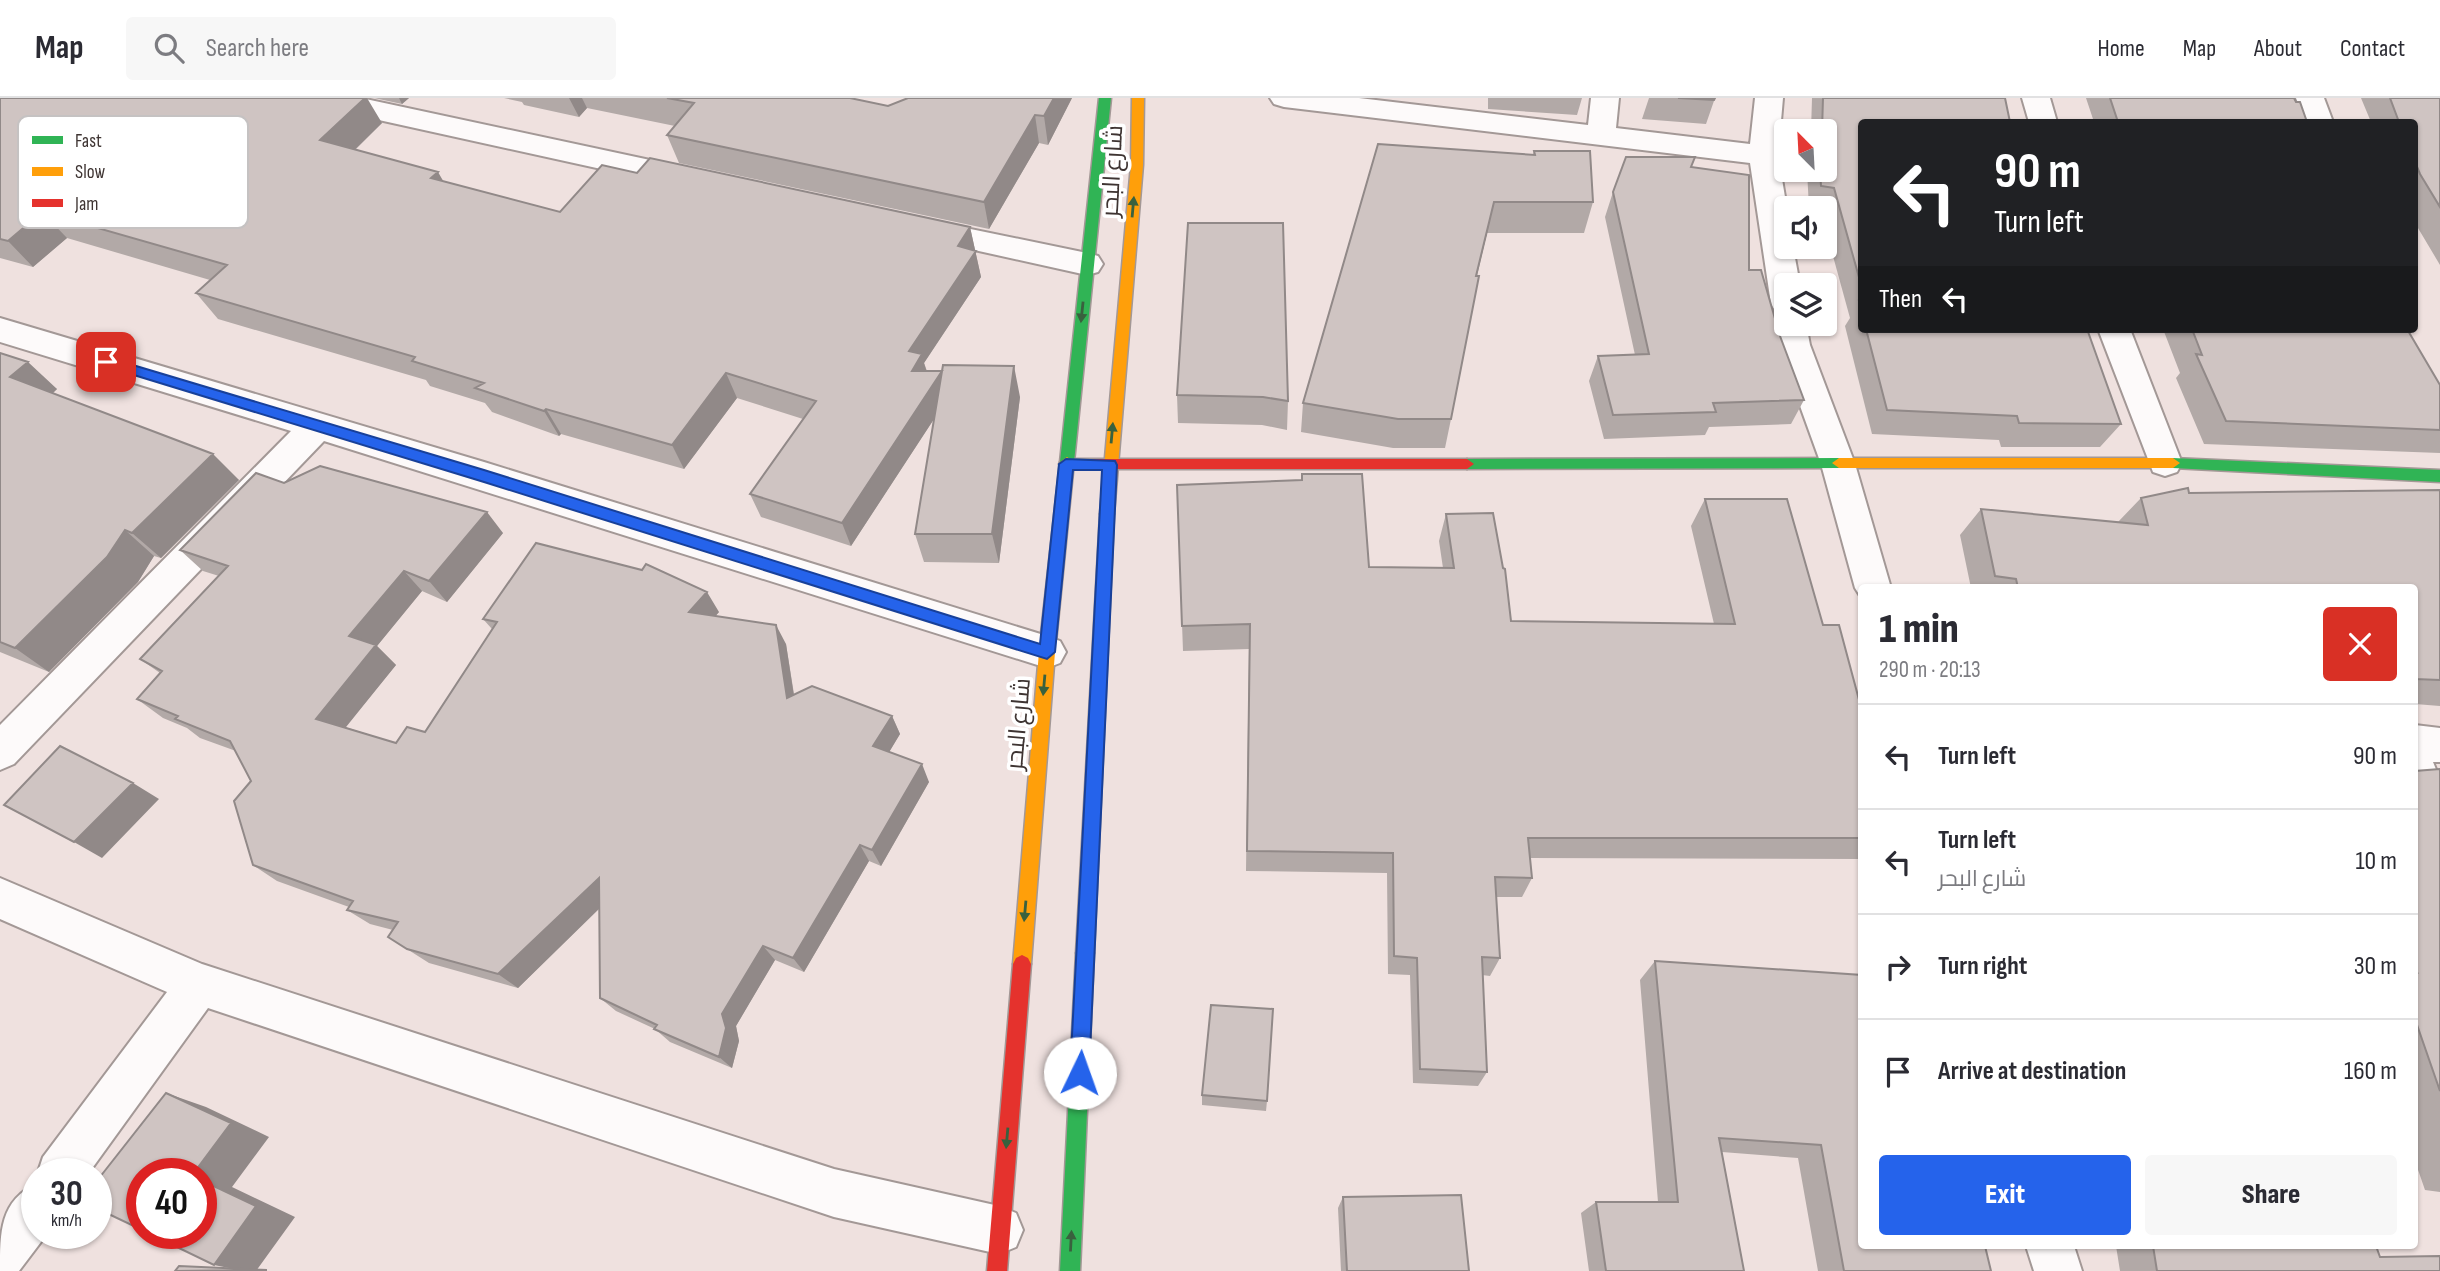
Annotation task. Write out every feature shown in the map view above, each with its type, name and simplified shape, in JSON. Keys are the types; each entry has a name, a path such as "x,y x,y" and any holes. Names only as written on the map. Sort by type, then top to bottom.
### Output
{"street":[{"path":"320,98 724,186"},
{"name":"شارع البحر","path":"998,1251 1047,652 1105,98"},
{"name":"شارع البحر","path":"1070,1271 1110,465 1137,164 1138,98"},
{"path":"1284,98 1763,155"},
{"path":"1601,136 1605,98"},
{"path":"1769,98 1763,155 1782,273"},
{"path":"2036,98 2042,119"},
{"path":"2310,98 2318,119"},
{"path":"899,223 1087,264"},
{"path":"0,330 1047,652"},
{"path":"2116,333 2165,463"},
{"path":"1792,336 1838,464 1872,584"},
{"path":"0,752 317,426"},
{"path":"1066,464 2165,463 2440,476"},
{"path":"2418,742 2440,745"},
{"path":"2418,774 2440,832"},
{"path":"0,898 199,984 834,1193 998,1251"},
{"path":"72,1158 199,984"},
{"path":"0,1257 21,1228"},
{"path":"2051,1249 2058,1271"}],"building":[{"path":"0,98 365,98 320,140 438,172 431,178 560,212 602,165 637,173 650,158 970,227 958,246 976,251 909,351 922,354 912,371 942,371 842,523 750,494 816,401 726,373 672,445 546,409 544,411 475,388 484,383 412,361 415,357 196,293 227,265 98,228 248,228 248,116 18,116 18,228 23,228 8,241 0,239"},
{"path":"667,98 850,98 888,106 908,98 1054,98 1044,116 1035,115 984,202 667,135 694,103"},
{"path":"1678,98 1715,98 1714,100"},
{"path":"1823,98 2005,98 2009,119 1858,119 1858,274 1834,188 1821,186 1821,182 1838,182 1838,119 1822,119"},
{"path":"2110,98 2294,98 2296,102 2300,102 2306,119 2117,119"},
{"path":"2390,98 2440,98 2440,207 2418,169 2418,119 2398,119"},
{"path":"1378,144 1535,155 1534,151 1590,151 1593,202 1494,202 1476,276 1479,276 1451,419 1398,419 1303,403"},
{"path":"1626,157 1695,157 1691,167 1749,175 1749,270 1761,270 1774,315 1774,336 1780,336 1804,400 1713,403 1716,412 1613,415 1598,356 1649,354 1613,192"},
{"path":"1188,223 1283,223 1288,401 1263,397 1177,395"},
{"path":"1867,333 2088,333 2121,424 2019,423 2017,416 1887,410"},
{"path":"2194,333 2409,333 2440,385 2440,430 2226,421 2196,354 2202,355"},
{"path":"0,353 28,362 10,377 213,454 132,533 125,530 107,557 15,648 0,642"},
{"path":"943,365 1014,366 992,534 915,534"},
{"path":"320,466 487,512 429,581 404,571 349,636 376,645 316,719 396,743 407,727 425,732 497,622 483,619 536,543 642,570 646,564 707,592 689,612 776,625 787,698 812,686 892,716 873,746 922,764 872,850 860,845 793,958 763,946 722,1014 726,1028 719,1057 654,1029 657,1025 600,998 599,878 498,974 407,949 388,937 398,922 347,910 353,901 253,865 234,801 251,781 230,741 175,719 178,716 137,699 162,671 140,659 228,566 180,550 256,473 284,483"},
{"path":"1302,474 1362,474 1369,567 1454,568 1446,514 1493,513 1505,569 1511,621 1735,624 1705,499 1787,499 1823,625 1839,625 1858,696 1858,838 1528,838 1532,878 1495,877 1500,958 1482,957 1487,1072 1420,1069 1417,958 1394,956 1393,853 1247,851 1250,624 1182,626 1177,485 1302,480"},
{"path":"2188,488 2189,493 2440,490 2440,680 2418,679 2418,584 2017,584 2016,579 1995,576 1981,509 2148,525 2141,498"},
{"path":"60,746 133,783 74,842 4,805"},
{"path":"2440,769 2440,1091 2418,1028 2418,771"},
{"path":"1655,961 1858,975 1858,1249 1986,1249 1991,1271 1844,1271 1821,1145 1719,1138 1744,1271 1606,1271 1596,1202 1678,1202"},
{"path":"1211,1005 1273,1009 1267,1101 1202,1095"},
{"path":"166,1093 231,1123 205,1158 126,1158 126,1222 112,1216 112,1162"},
{"path":"217,1188 256,1206 214,1265 181,1249 217,1249"},
{"path":"1461,1195 1469,1271 1347,1271 1343,1197"},
{"path":"2153,1249 2377,1249 2380,1257 2440,1256 2440,1271 2157,1271"},
{"path":"179,1266 267,1270 175,1271"}],"traffic: fast":[{"path":"1067,462 1105,98"},
{"path":"1467,464 1839,463"},
{"path":"2173,463 2440,476"},
{"path":"1070,1271 1085,953"}],"traffic: slow":[{"path":"1107,514 1137,165 1138,98"},
{"path":"1022,964 1047,652 1067,462"},
{"path":"1839,463 2173,463"}],"traffic: jam":[{"path":"1066,464 1467,464"},
{"path":"1085,953 1107,514"},
{"path":"997,1271 1022,964"}],"route":[{"path":"106,362 484,476 1047,652 1066,464 1110,465 1080,1073"}]}
